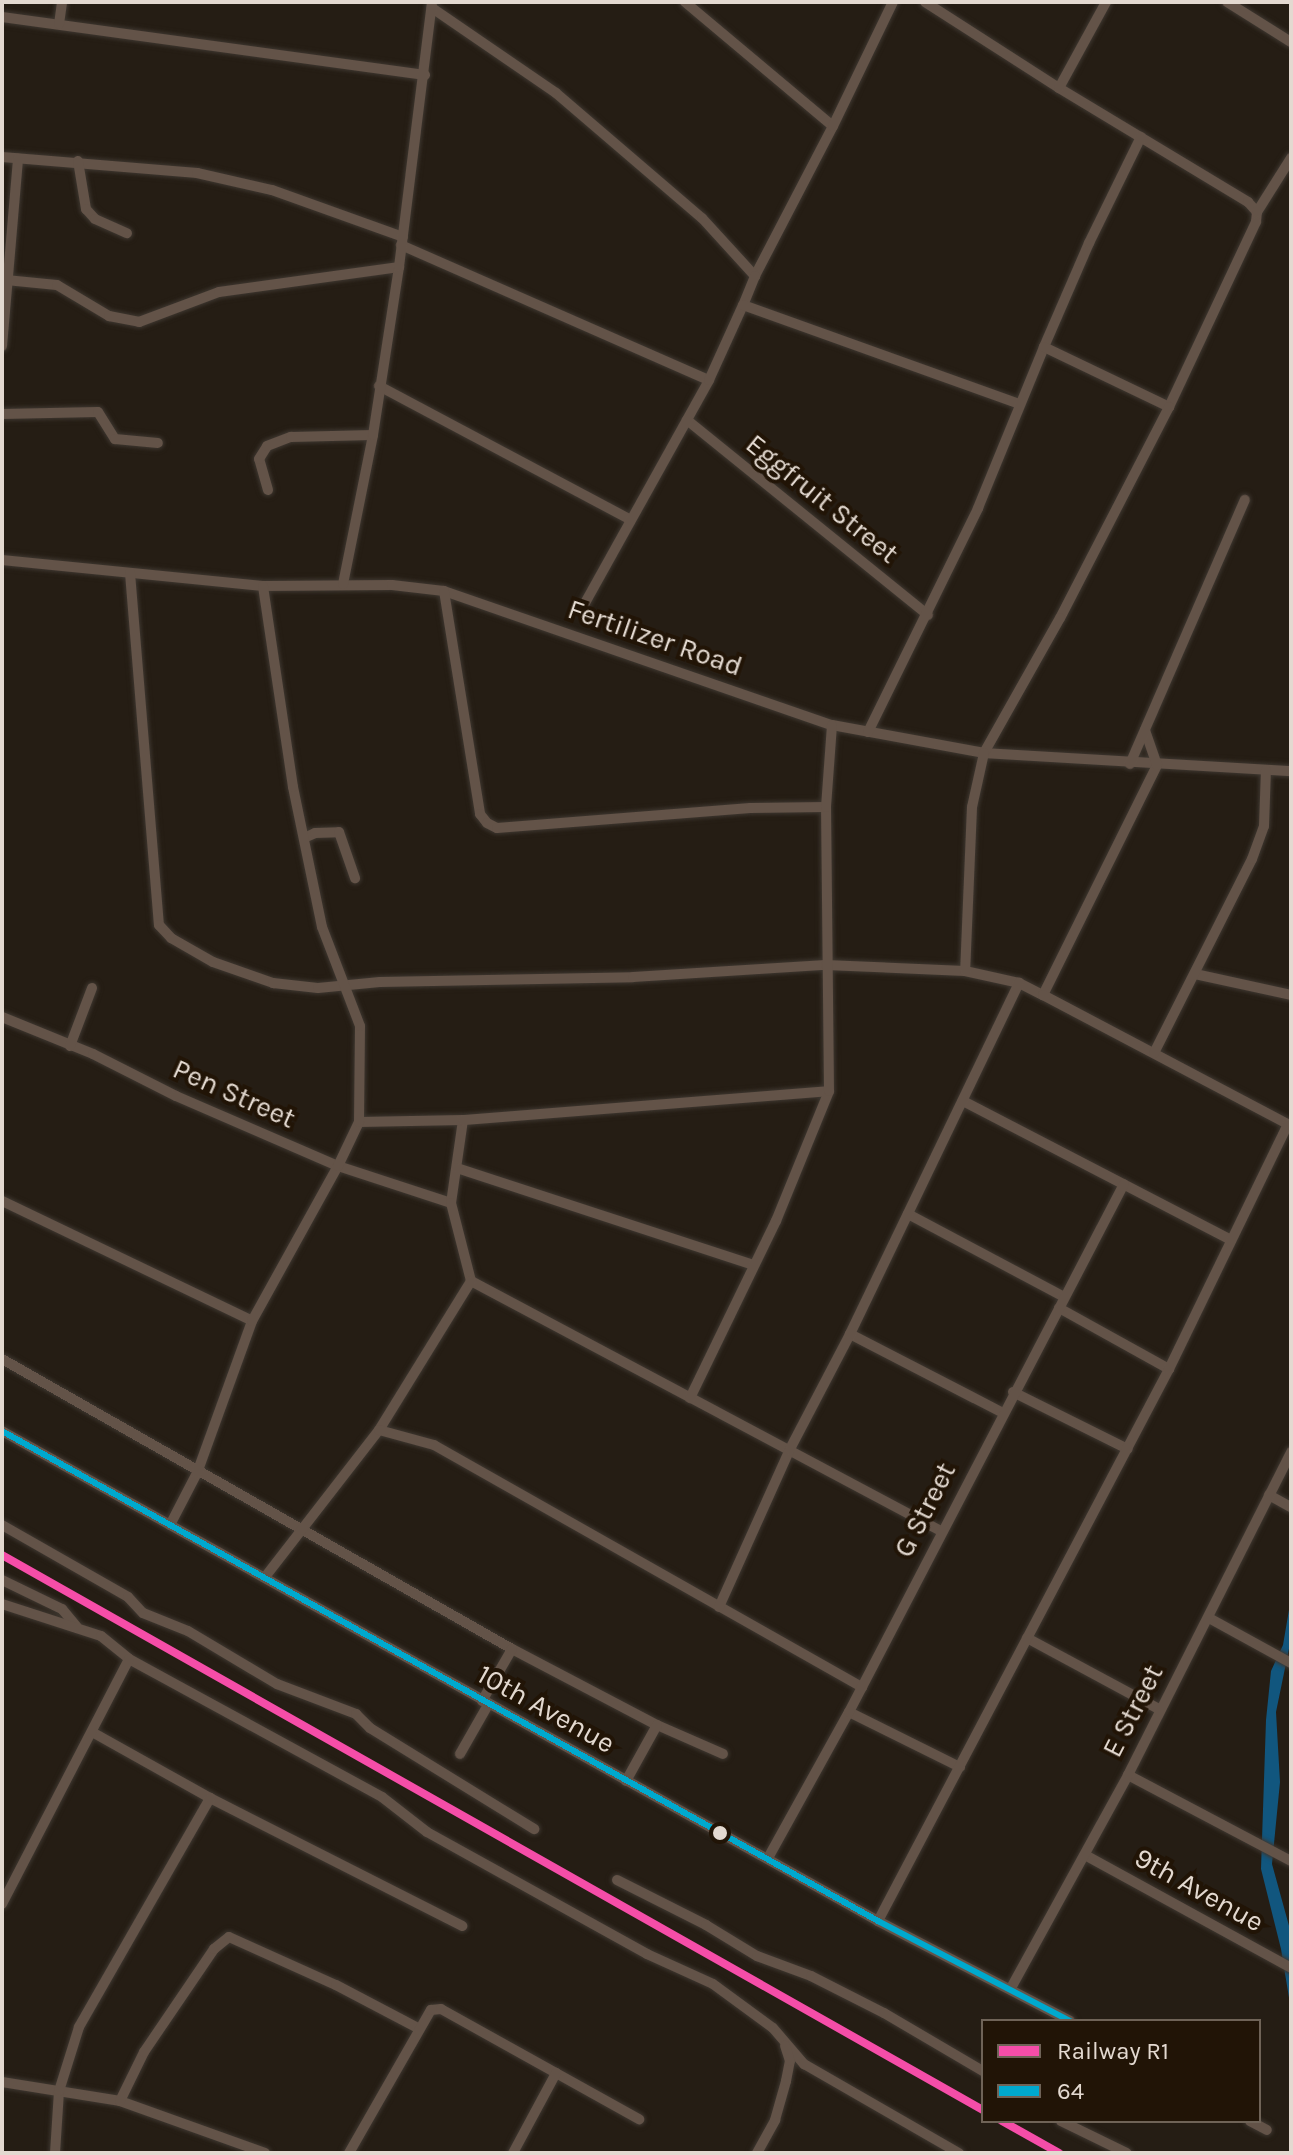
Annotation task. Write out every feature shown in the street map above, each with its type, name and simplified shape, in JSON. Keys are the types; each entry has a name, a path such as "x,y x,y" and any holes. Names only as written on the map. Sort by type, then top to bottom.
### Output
{"street":[{"path":"59,24 62,2"},
{"path":"685,2 833,126"},
{"path":"585,603 709,380 755,276 893,2"},
{"path":"925,2 1059,88 1248,202 1257,212"},
{"path":"1059,88 1106,2"},
{"path":"1227,2 1291,42"},
{"path":"343,584 373,435 399,267 432,5 556,93 629,153 702,218 755,276"},
{"path":"2,17 425,75"},
{"path":"868,732 928,615 1089,243 1141,137"},
{"path":"2,157 197,173 272,190 402,241 709,380"},
{"path":"965,971 972,807 984,753 1060,618 1169,407 1256,222 1257,212 1291,158"},
{"path":"2,346 18,159"},
{"path":"78,161 86,209 95,219 127,233"},
{"path":"6,280 57,285 109,316 139,322 219,292 399,267"},
{"path":"743,305 1020,404"},
{"path":"1044,347 1169,407"},
{"path":"379,386 631,520"},
{"path":"2,414 89,410 104,417 115,439 158,443"},
{"name":"Eggfruit Street","path":"687,420 928,615"},
{"path":"268,490 259,459 267,446 291,437 373,435"},
{"path":"1130,764 1245,500"},
{"name":"Fertilizer Road","path":"2,560 263,586 343,584 444,591 832,725 984,753 1130,764 1291,771"},
{"path":"130,573 159,925 171,938 213,962 273,983 318,988 633,977 826,965 965,971 1019,983 1290,1125 1128,1449 878,1921"},
{"path":"170,1525 197,1473 252,1321 359,1122 360,1026 322,927 304,838 263,586"},
{"path":"444,591 480,814 487,823 497,828 750,808 826,807"},
{"path":"690,1398 787,1195 829,1091 826,807 832,725"},
{"path":"1043,995 1157,765 1145,730"},
{"path":"1154,1053 1252,859 1264,826 1266,770"},
{"path":"304,838 315,833 339,832 355,878"},
{"path":"1195,974 1291,995"},
{"path":"719,1607 790,1449 850,1334 1019,983"},
{"path":"70,1046 92,988"},
{"name":"Pen Street","path":"2,1017 338,1166 451,1203"},
{"path":"359,1122 463,1120 829,1091"},
{"path":"963,1101 1231,1240"},
{"path":"265,1577 299,1529 379,1430 471,1281 451,1203 463,1120"},
{"path":"457,1168 753,1265"},
{"name":"G Street","path":"768,1858 849,1712 1124,1184"},
{"path":"2,1201 252,1321"},
{"path":"908,1214 1061,1302 1169,1369"},
{"path":"471,1281 941,1531"},
{"path":"850,1334 1003,1413"},
{"path":"2,1359 197,1473 512,1649 657,1725 723,1754"},
{"path":"1013,1392 1128,1449"},
{"path":"379,1430 434,1445 862,1687"},
{"name":"10th Avenue","path":"2,1431 878,1921 1066,2019"},
{"name":"E Street","path":"1011,1988 1128,1775 1291,1452"},
{"path":"1269,1495 1291,1507"},
{"path":"2,1525 128,1597 143,1613 188,1631 277,1684 356,1714 370,1728 534,1829"},
{"path":"2,1580 62,1609 78,1627"},
{"path":"2,1604 101,1636 129,1659 382,1797 427,1832 647,1954 713,1984 773,2028 804,2064 959,2153"},
{"path":"1209,1618 1291,1663"},
{"path":"1027,1638 1159,1709"},
{"path":"460,1754 512,1649"},
{"path":"2,1904 129,1659"},
{"path":"849,1712 960,1767"},
{"path":"626,1781 657,1725"},
{"path":"92,1732 210,1798 462,1926"},
{"path":"1128,1775 1291,1861"},
{"path":"55,2153 59,2091 79,2027 210,1798"},
{"name":"9th Avenue","path":"1085,1855 1291,1968"},
{"path":"617,1880 706,1925 757,1956 811,1976 884,2013 981,2070"},
{"path":"120,2101 150,2043 214,1949 229,1937 336,1985 418,2028"},
{"path":"349,2153 426,2014 441,2009 639,2119"},
{"path":"757,2153 775,2120 786,2081 790,2061 784,2040"},
{"path":"513,2153 556,2073"},
{"path":"2,2082 120,2101 265,2153"},
{"path":"1065,2123 1127,2153"},
{"path":"1254,2123 1267,2130"}],"water":[{"path":"1291,1598 1291,1639 1276,1712 1280,1782 1272,1864 1291,1933 1291,2010 1281,1949 1261,1869 1266,1720 1271,1671 1283,1645"}],"rail line":[{"name":"R1","path":"2,1555 981,2109"},
{"name":"R1","path":"1006,2123 1059,2153"}],"transit line":[{"name":"64","path":"2,1431 878,1921 1066,2019"}]}
